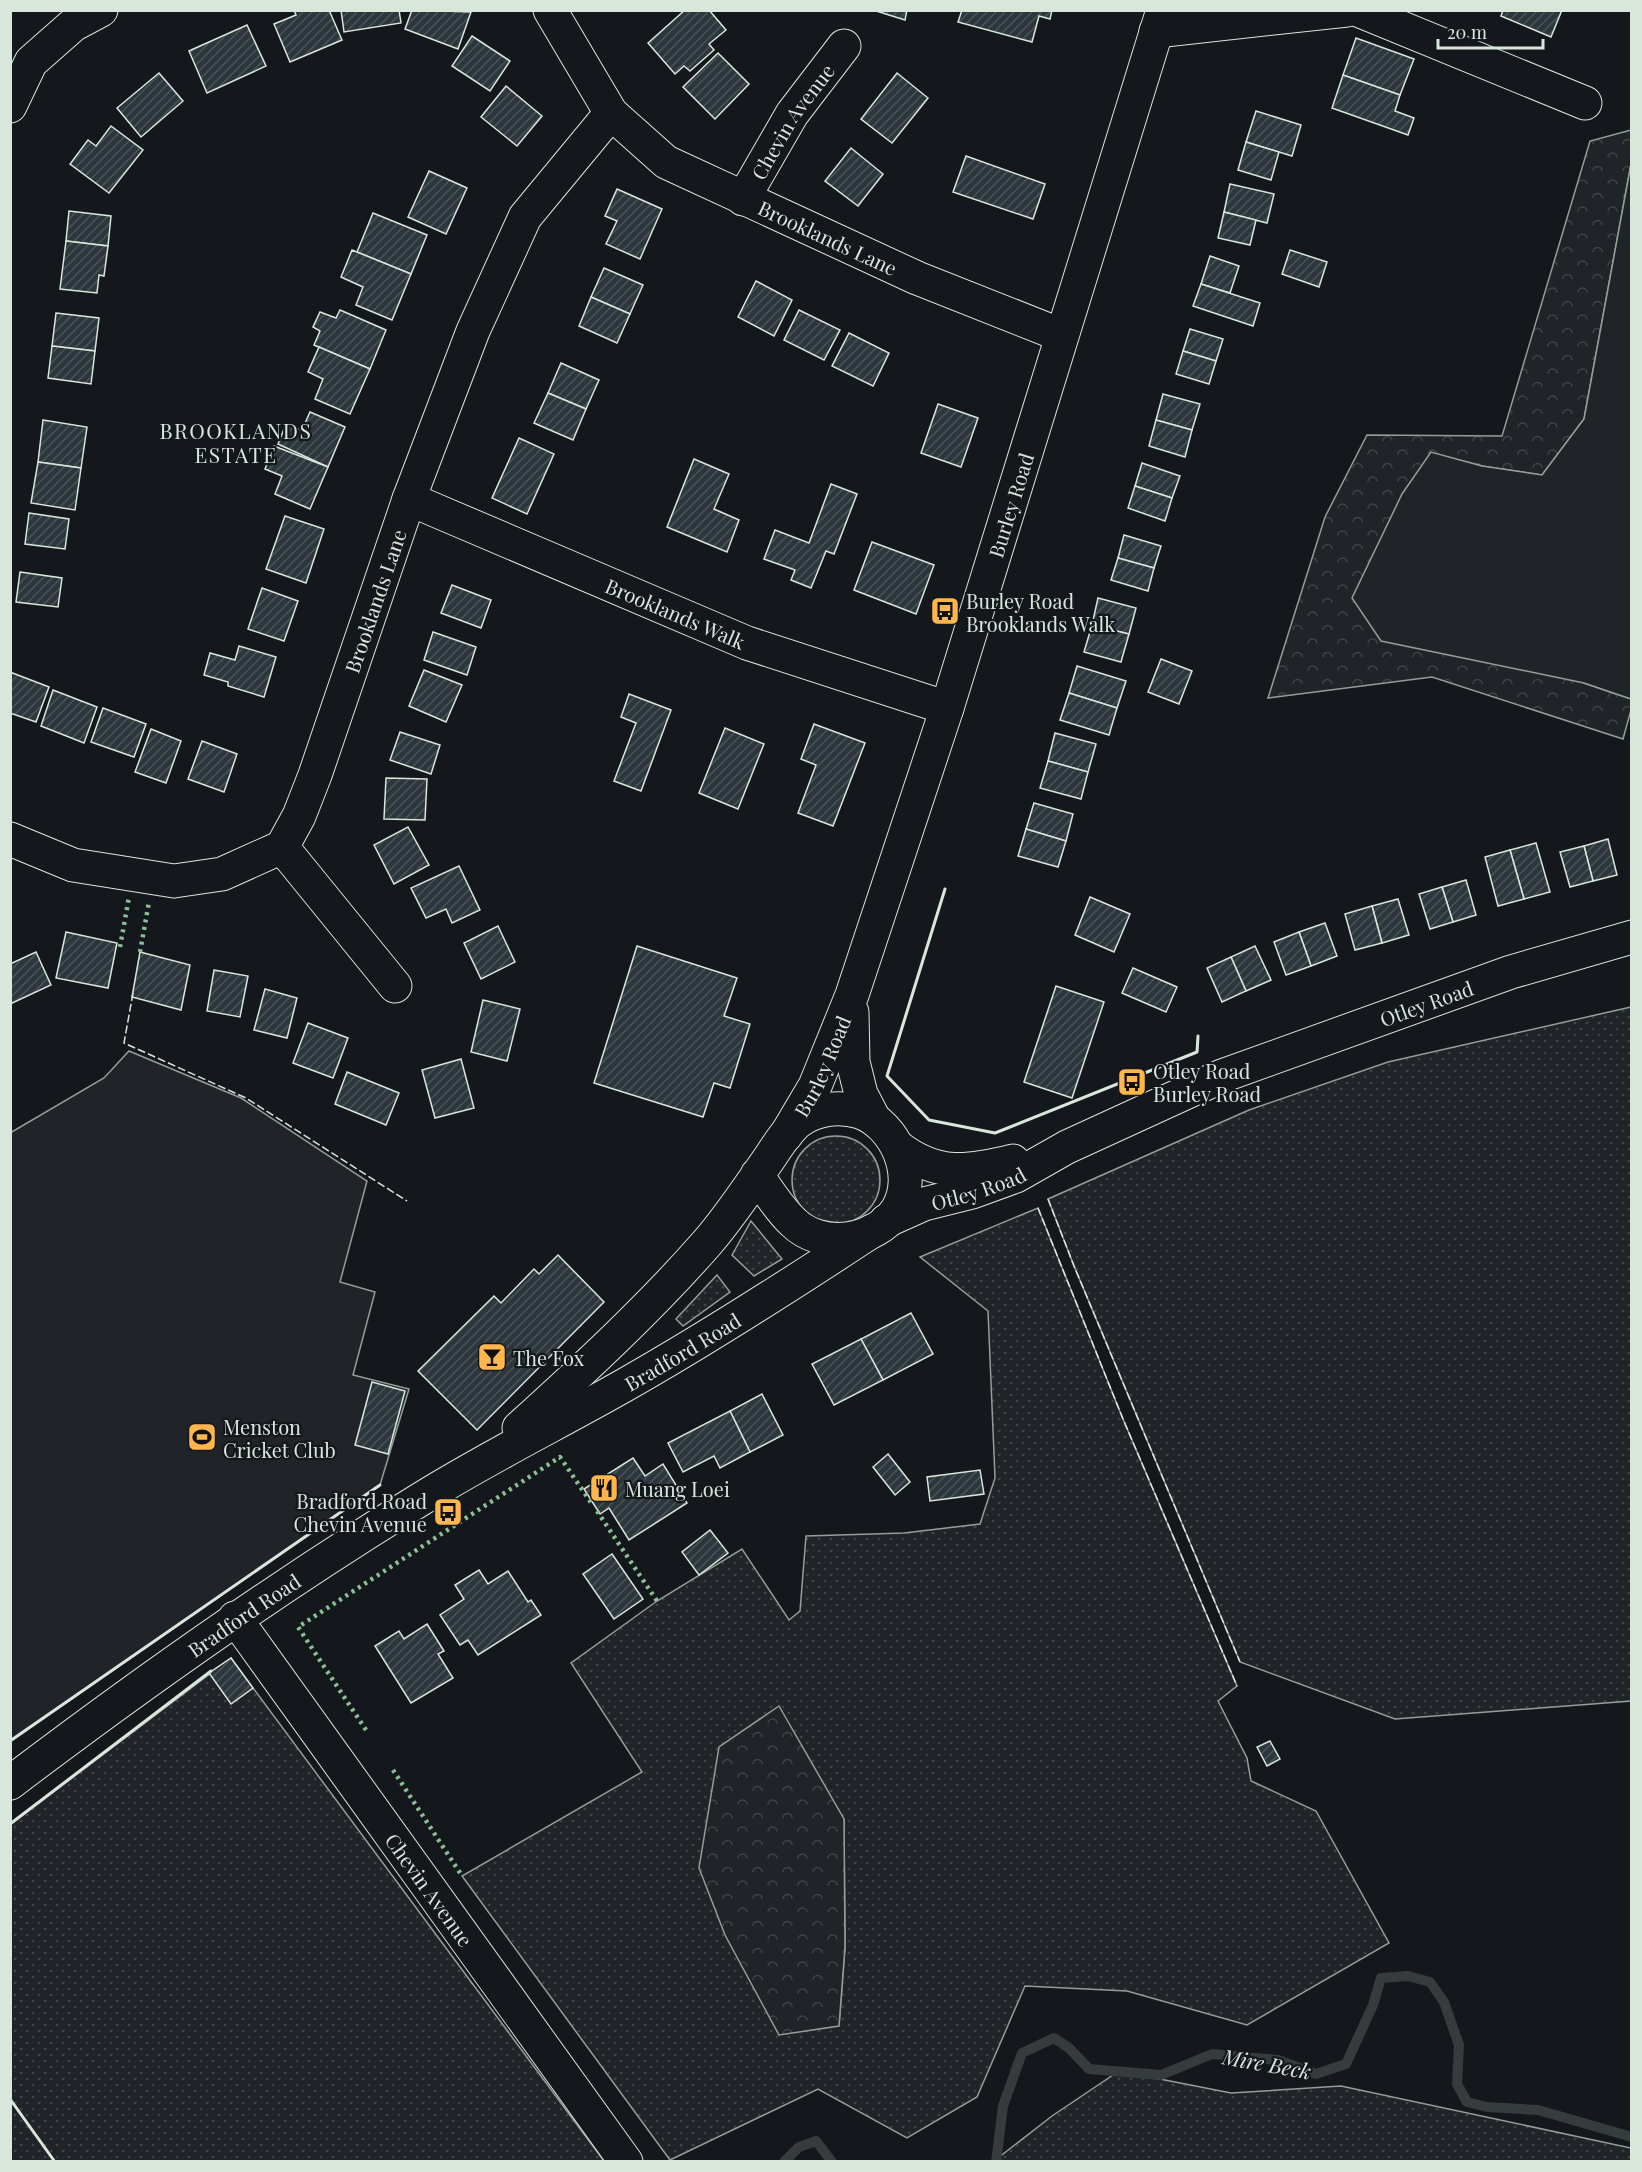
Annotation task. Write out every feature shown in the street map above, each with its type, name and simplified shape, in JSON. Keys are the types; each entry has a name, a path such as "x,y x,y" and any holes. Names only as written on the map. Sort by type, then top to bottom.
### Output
{"main road":[{"name":"Brooklands Lane","path":"550,10 611,113 666,162 917,278 1061,335"},
{"path":"1159,21 1347,10"},
{"path":"1358,10 1586,103"},
{"path":"10,106 31,63 80,15"},
{"name":"Burley Road","path":"786,1135 815,1086 852,995 947,708 1159,21"},
{"name":"Chevin Avenue","path":"743,199 792,114 844,46"},
{"name":"Brooklands Lane","path":"282,848 299,816 315,776 410,499 473,331 525,217 611,113"},
{"name":"Brooklands Walk","path":"410,499 747,643 947,708"},
{"path":"10,839 73,865 174,881 222,874 282,848 395,986"},
{"name":"Otley Road","path":"879,1226 924,1204 999,1184 1067,1147 1222,1076 1511,972 1632,937"},
{"name":"Burley Road","path":"852,995 853,1062 861,1094 874,1119"},
{"path":"824,1110 852,1110 874,1119 892,1137 902,1159 904,1189 900,1203 879,1226 852,1239 832,1240 810,1234 794,1223 758,1175 786,1135 802,1119 824,1110"},
{"name":"Otley Road","path":"898,1147 925,1165 958,1170 1004,1163 1067,1147"},
{"name":"Bradford Road","path":"485,1460 644,1310 708,1242 758,1175"},
{"name":"Bradford Road","path":"10,1783 86,1725 235,1618 418,1500 485,1460 623,1386 764,1303 879,1226"},
{"name":"Chevin Avenue","path":"235,1618 626,2162"}],"green space":[{"path":"1631,130 1631,164 1584,419 1542,475 1482,466 1431,453 1584,683 1631,699 1631,710 1623,739 1432,677 1268,698 1325,517 1367,435 1502,436 1590,141"},
{"path":"1631,164 1631,699 1584,683 1381,641 1352,598 1402,494 1431,452 1482,466 1542,475 1584,419"},
{"path":"1631,1007 1631,1701 1395,1719 1240,1662 1048,1199 1249,1110 1388,1062"},
{"name":"Menston Cricket Club","path":"129,1051 241,1098 367,1181 340,1282 375,1292 353,1375 409,1389 380,1485 11,1741 10,1133 104,1078"},
{"path":"827,1136 845,1136 861,1143 873,1155 880,1171 880,1189 873,1205 861,1217 845,1224 827,1224 811,1217 799,1205 792,1189 792,1171 799,1155 811,1143"},
{"path":"1038,1208 1123,1419 1237,1686 1218,1701 1247,1758 1251,1781 1316,1811 1389,1943 1247,2025 1127,1991 1025,1986 977,2097 907,2138 818,2089 670,2160 462,1876 642,1772 571,1663 657,1601 742,1549 789,1620 800,1611 806,1536 904,1533 980,1524 995,1478 988,1311 920,1257","holes":["844,1819 845,1947 839,2026"]},
{"path":"751,1221 782,1259 754,1276 732,1255"},
{"path":"717,1275 730,1292 683,1326 676,1319"},
{"path":"231,1658 604,2161 11,2162 11,1824"},
{"path":"779,1706 844,1819 845,1947 839,2026 779,2035 725,1935 699,1868 719,1747"},
{"path":"1119,2071 1231,2093 1341,2086 1631,2148 1631,2161 994,2161 1052,2116"}],"building":[{"path":"294,10 329,10 342,40 290,62 274,24 296,15"},
{"path":"341,10 399,10 401,23 344,32"},
{"path":"412,10 471,12 458,49 405,29"},
{"path":"685,10 709,10 726,30 709,44 714,50 690,71 684,66 675,74 648,43"},
{"path":"873,10 907,10 905,20"},
{"path":"962,10 1052,10 1050,19 1039,16 1032,42 958,22"},
{"path":"1503,10 1562,10 1551,37 1501,16"},
{"path":"247,25 266,66 207,93 189,51"},
{"path":"472,36 510,61 490,91 452,66"},
{"path":"1356,38 1414,59 1400,95 1343,75"},
{"path":"718,53 749,84 715,119 683,87"},
{"path":"159,73 183,101 141,137 117,108"},
{"path":"897,73 928,98 892,143 861,119"},
{"path":"1343,75 1400,95 1395,111 1414,118 1408,135 1332,108"},
{"path":"506,86 542,116 517,146 481,117"},
{"path":"1256,111 1301,125 1292,156 1246,142"},
{"path":"111,126 143,150 109,193 70,164 88,140 96,146"},
{"path":"1246,142 1279,152 1271,180 1238,170"},
{"path":"851,148 883,174 858,206 825,181"},
{"path":"966,156 1045,184 1033,219 953,192"},
{"path":"429,171 467,188 446,234 408,217"},
{"path":"1230,184 1274,194 1267,223 1224,212"},
{"path":"617,189 662,209 640,259 606,244 617,221 605,216"},
{"path":"69,211 111,216 108,246 66,241"},
{"path":"1224,212 1256,220 1250,245 1218,238"},
{"path":"373,213 427,235 411,274 357,252"},
{"path":"66,241 108,246 104,276 99,275 97,293 60,289"},
{"path":"352,250 411,274 392,320 356,305 363,287 341,277"},
{"path":"1290,250 1327,262 1319,287 1282,274"},
{"path":"1210,256 1239,266 1230,293 1201,284"},
{"path":"604,268 643,285 630,314 591,297"},
{"path":"756,281 792,300 774,336 738,317"},
{"path":"1201,284 1260,303 1253,326 1193,306"},
{"path":"591,297 630,314 617,343 579,326"},
{"path":"340,310 386,330 370,369 314,345 320,331 313,327 320,312 336,318"},
{"path":"799,310 840,330 824,360 784,340"},
{"path":"56,313 99,318 95,351 52,346"},
{"path":"1190,329 1223,339 1216,361 1183,351"},
{"path":"849,333 889,353 873,386 832,366"},
{"path":"52,346 95,351 91,384 48,378"},
{"path":"319,347 370,369 350,414 315,399 323,379 308,372"},
{"path":"1183,351 1216,361 1209,384 1176,374"},
{"path":"561,363 599,380 586,409 548,393"},
{"path":"548,393 586,409 573,440 534,423"},
{"path":"1163,394 1200,404 1192,430 1156,420"},
{"path":"938,404 978,418 961,467 921,453"},
{"path":"310,412 345,427 328,467 278,444 286,424 302,430"},
{"path":"43,420 87,427 81,468 38,462"},
{"path":"1156,420 1192,430 1185,457 1149,446"},
{"path":"519,438 554,454 527,514 492,498"},
{"path":"274,446 328,467 310,509 275,494 282,476 265,469"},
{"path":"694,459 729,474 714,509 739,520 727,552 667,527"},
{"path":"38,462 81,468 75,510 31,503"},
{"path":"1142,463 1180,476 1172,498 1135,486"},
{"path":"831,484 857,494 834,554 826,551 811,588 791,580 795,570 764,559 775,530 809,543"},
{"path":"1135,486 1172,498 1165,521 1128,508"},
{"path":"29,513 69,519 65,549 25,544"},
{"path":"285,516 324,529 306,583 266,569"},
{"path":"1124,535 1161,546 1154,568 1118,558"},
{"path":"872,542 934,565 916,614 854,590"},
{"path":"1118,558 1154,568 1148,591 1111,580"},
{"path":"20,572 62,578 58,607 16,602"},
{"path":"452,585 491,600 481,628 441,613"},
{"path":"262,588 298,601 284,641 248,629"},
{"path":"1098,598 1136,608 1129,634 1092,625"},
{"path":"1092,625 1129,634 1121,662 1084,652"},
{"path":"433,632 476,647 467,675 424,660"},
{"path":"239,646 276,657 264,697 228,686 228,682 204,675 210,653 235,660"},
{"path":"1161,659 1192,671 1179,704 1148,692"},
{"path":"1077,666 1126,681 1117,708 1069,693"},
{"path":"424,670 462,685 446,722 409,706"},
{"path":"10,672 49,687 36,722 10,713"},
{"path":"53,690 97,707 84,743 41,726"},
{"path":"1069,693 1117,708 1109,735 1060,720"},
{"path":"629,694 671,710 641,791 614,781 636,723 621,717"},
{"path":"103,708 146,724 134,757 91,742"},
{"path":"814,724 865,743 833,826 798,813 816,765 801,759"},
{"path":"725,728 764,744 738,809 699,793"},
{"path":"151,729 181,741 166,783 135,772"},
{"path":"400,732 440,745 431,774 390,760"},
{"path":"1055,733 1096,744 1088,772 1048,761"},
{"path":"202,741 237,754 224,792 188,779"},
{"path":"1048,761 1088,772 1081,799 1040,788"},
{"path":"386,778 427,779 425,820 384,819"},
{"path":"1034,803 1073,814 1066,841 1026,829"},
{"path":"408,827 429,865 394,884 374,845"},
{"path":"1026,829 1066,841 1058,867 1018,856"},
{"path":"1608,839 1617,875 1593,881 1584,846"},
{"path":"1536,843 1550,892 1524,899 1510,850"},
{"path":"1584,846 1593,881 1570,887 1560,852"},
{"path":"1510,850 1524,899 1498,906 1485,857"},
{"path":"459,866 480,910 452,923 446,909 426,918 411,888"},
{"path":"1466,880 1476,915 1453,922 1442,887"},
{"path":"1442,887 1453,922 1430,929 1419,894"},
{"path":"1090,897 1130,914 1114,952 1075,935"},
{"path":"1398,899 1409,935 1382,943 1372,906"},
{"path":"1372,906 1382,943 1355,950 1345,914"},
{"path":"1325,923 1337,956 1311,966 1299,932"},
{"path":"498,926 515,962 481,979 464,943"},
{"path":"66,932 117,943 108,988 56,978"},
{"path":"1299,932 1311,966 1286,975 1274,942"},
{"path":"637,946 737,978 724,1016 750,1024 730,1088 714,1083 703,1117 594,1083"},
{"path":"1255,946 1271,980 1246,991 1231,957"},
{"path":"36,952 51,985 10,1004 10,964"},
{"path":"140,952 190,965 181,1010 132,997"},
{"path":"1231,957 1246,991 1222,1002 1207,968"},
{"path":"1133,968 1177,987 1166,1012 1122,993"},
{"path":"214,970 248,976 240,1017 207,1011"},
{"path":"1056,986 1104,1002 1072,1098 1024,1082"},
{"path":"265,989 297,998 287,1038 254,1030"},
{"path":"483,1000 520,1009 507,1061 471,1052"},
{"path":"308,1023 348,1038 333,1078 293,1063"},
{"path":"461,1059 474,1108 435,1118 422,1070"},
{"path":"347,1072 399,1093 386,1125 335,1104"},
{"name":"The Fox","path":"558,1255 604,1302 477,1430 418,1371 494,1296 501,1303 534,1269 539,1274"},
{"path":"911,1313 933,1354 883,1380 861,1339"},
{"path":"861,1339 883,1380 834,1405 812,1364"},
{"path":"372,1382 405,1391 388,1454 355,1445"},
{"path":"762,1394 783,1435 750,1452 730,1411"},
{"path":"730,1411 750,1452 720,1468 714,1456 683,1472 668,1443"},
{"path":"888,1454 910,1482 895,1495 873,1467"},
{"path":"633,1458 645,1476 663,1464 687,1503 629,1540 609,1508 600,1514 584,1489"},
{"path":"980,1470 984,1494 930,1501 927,1477"},
{"path":"710,1530 728,1553 699,1575 682,1552"},
{"path":"612,1554 643,1599 614,1619 583,1574"},
{"path":"479,1570 488,1584 508,1571 528,1602 531,1600 541,1615 478,1655 468,1640 460,1645 440,1615 464,1599 455,1585"},
{"path":"427,1624 444,1651 438,1654 453,1678 411,1703 375,1646 399,1631 404,1639"},
{"path":"231,1658 253,1688 231,1704 209,1673"},
{"path":"1270,1741 1280,1759 1267,1766 1257,1747"}],"waterway":[{"name":"Mire Beck","path":"996,2162 1003,2106 1022,2053 1054,2038 1069,2048 1089,2069 1161,2075 1212,2054 1278,2060 1316,2074 1346,2064 1373,2005 1381,1978 1408,1976 1430,1982 1444,2002 1459,2045 1457,2084 1467,2102 1487,2107 1538,2110 1632,2137"},
{"name":"Mire Beck","path":"784,2162 799,2147 816,2141 832,2162"}],"hedge":[{"path":"120,947 129,897"},
{"path":"140,952 149,902"},
{"path":"366,1730 298,1627 560,1457 592,1504"},
{"path":"597,1511 657,1601"},
{"path":"393,1770 462,1876"}],"fence":[{"path":"133,993 124,1043 246,1098 407,1201"},
{"path":"1048,1199 1240,1662"},
{"path":"1038,1208 1123,1419 1237,1686"}],"wall":[{"path":"945,889 887,1076 929,1120 995,1133 1197,1052 1198,1036"},
{"path":"10,1741 380,1485"},
{"path":"10,1824 211,1671"},
{"path":"10,2099 55,2162"}],"place":[{"name":"Burley Road Brooklands Walk","path":"945,611"},
{"name":"Otley Road Burley Road","path":"1132,1082"},
{"name":"The Fox","path":"492,1357"},
{"name":"Menston Cricket Club","path":"202,1437"},
{"name":"Muang Loei","path":"604,1488"},
{"name":"Bradford Road Chevin Avenue","path":"448,1512"}],"district":[{"name":"BROOKLANDS ESTATE","path":"236,442"}]}
